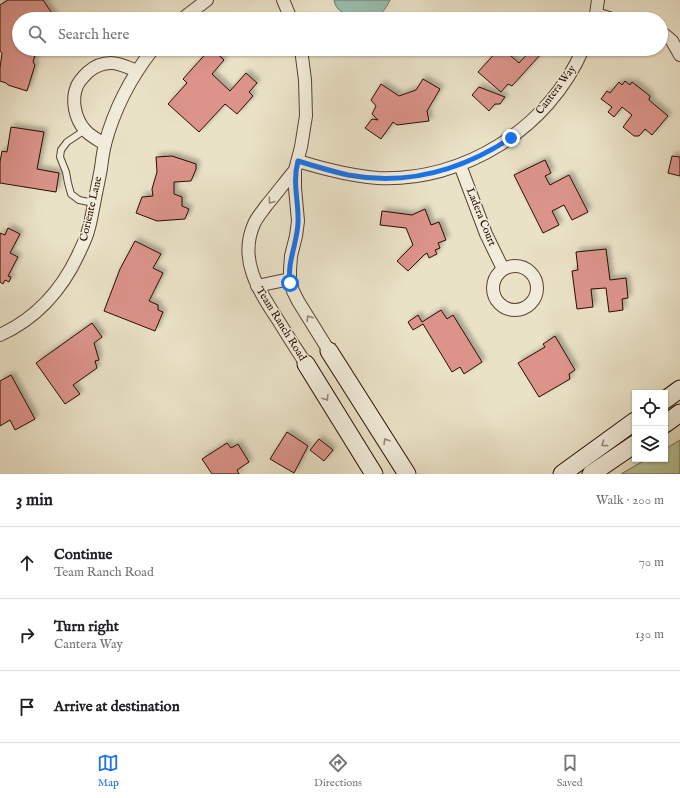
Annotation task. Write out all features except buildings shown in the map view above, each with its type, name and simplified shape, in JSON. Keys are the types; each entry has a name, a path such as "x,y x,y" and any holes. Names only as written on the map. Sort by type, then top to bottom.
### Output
{"street":[{"path":"191,12 207,0"},
{"path":"283,0 289,12"},
{"path":"596,12 598,0"},
{"path":"668,34 680,34"},
{"path":"668,38 680,55"},
{"name":"Coriente Lane","path":"0,335 33,315 57,291 83,246 88,231 105,144 117,110 129,85 147,56"},
{"name":"Team Ranch Road","path":"302,56 306,80 306,104 304,133 297,166 295,188 298,221 291,256 290,278 293,290 298,301 407,474"},
{"name":"Cantera Way","path":"297,166 348,175 378,178 404,178 418,176 460,165 498,146 522,130 546,106 565,81 580,56"},
{"path":"105,144 85,130 77,116 74,99 77,86 81,79 92,69 105,63 112,62 137,71"},
{"name":"Ladera Court","path":"460,165 482,226 503,269"},
{"name":"Team Ranch Road","path":"297,166 258,218 252,232 249,259 252,272 264,299 374,474"},
{"path":"257,286 290,278"},
{"path":"668,398 680,389"},
{"path":"668,422 680,413"},
{"path":"562,474 632,423"},
{"path":"591,474 632,446"}],"lane":[{"path":"85,130 67,142 61,150 60,157 72,194 79,200 94,203"}],"shaded area":[{"path":"334,0 390,0 382,12 343,12 336,7"},
{"path":"680,440 680,474 621,474 642,462 668,462 668,447"}],"route":[{"path":"290,283 291,256 298,228 295,188 295,170 298,161 348,175 378,178 404,178 418,176 460,165 511,138"}]}
